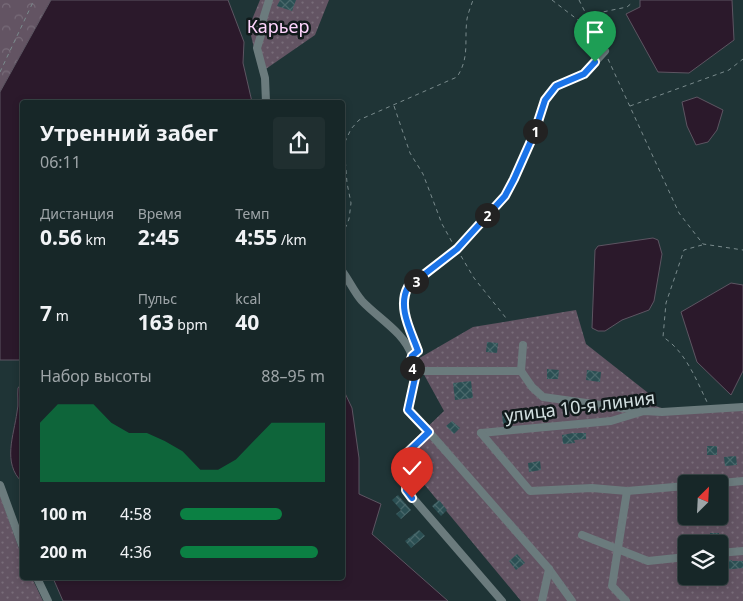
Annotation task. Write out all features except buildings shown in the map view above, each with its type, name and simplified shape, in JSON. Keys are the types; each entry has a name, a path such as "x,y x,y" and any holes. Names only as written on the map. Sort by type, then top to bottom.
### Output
{"street":[{"path":"266,100 265,78 257,48 261,35 260,26 269,0"},
{"path":"412,356 418,351 404,309 404,295 408,287 457,249 505,196 534,134 545,100 556,86 584,74 604,52"},
{"path":"345,276 361,300 410,347 412,356 410,362 415,378 408,410 548,569 572,601"},
{"path":"523,345 521,371 532,387 543,397 644,411"},
{"path":"425,371 521,371"},
{"name":"улица 10-я линия","path":"627,491 592,488 530,491 481,433 611,422 644,411 743,407"},
{"path":"429,432 408,452 406,490 502,601"},
{"path":"728,482 743,481"},
{"path":"0,485 20,539"},
{"path":"626,601 612,586 627,491 678,487"},
{"path":"582,536 618,548 648,561 678,558"},
{"path":"728,552 743,551"},
{"path":"542,601 548,569"},
{"path":"38,580 48,601"}],"path":[{"path":"0,72 34,0"},
{"path":"345,142 351,129 359,120 457,77 466,58 467,19 473,0"},
{"path":"552,0 578,20 590,20"},
{"path":"579,0 679,213 703,244"},
{"path":"587,15 628,7 633,2"},
{"path":"630,106 729,70 743,60"},
{"path":"394,104 410,153 423,174 442,224 474,278 506,318"},
{"path":"345,157 351,203 349,219 345,229"},
{"path":"710,409 691,368 670,342 663,337 666,303 684,250 703,244 743,250"}],"green space":[{"path":"0,0 51,0 0,92"},
{"name":"Карьер","path":"260,0 329,0 315,35 260,73 249,27"},
{"path":"576,310 586,344 652,396 652,405 681,414 743,409 743,601 521,601 399,454 444,411 416,360 473,327"},
{"path":"0,495 20,551 20,580 33,580 43,601 0,601"}],"shaded area":[{"path":"51,0 228,0 244,42 243,63 252,100 20,100 20,361 0,360 0,92"},
{"path":"640,0 732,0 734,40 689,73 658,72 626,14 640,7"},
{"path":"697,97 723,110 717,130 708,142 696,145 687,126 682,102"},
{"path":"653,238 658,240 662,254 654,301 649,310 622,320 605,331 598,331 592,328 595,250 598,246"},
{"path":"731,283 743,285 743,371 731,395 697,362 681,312"},
{"path":"20,386 20,479 12,466 11,458 12,439 18,409 18,388"},
{"path":"345,393 352,408 359,458 359,494 381,504 372,534 448,601 63,601 54,580 345,580"}],"route":[{"path":"412,498 406,490 408,452 429,432 408,410 415,378 410,362 412,356 418,351 404,309 404,295 408,287 457,249 505,196 534,134 545,100 556,86 584,74 595,62"}]}
